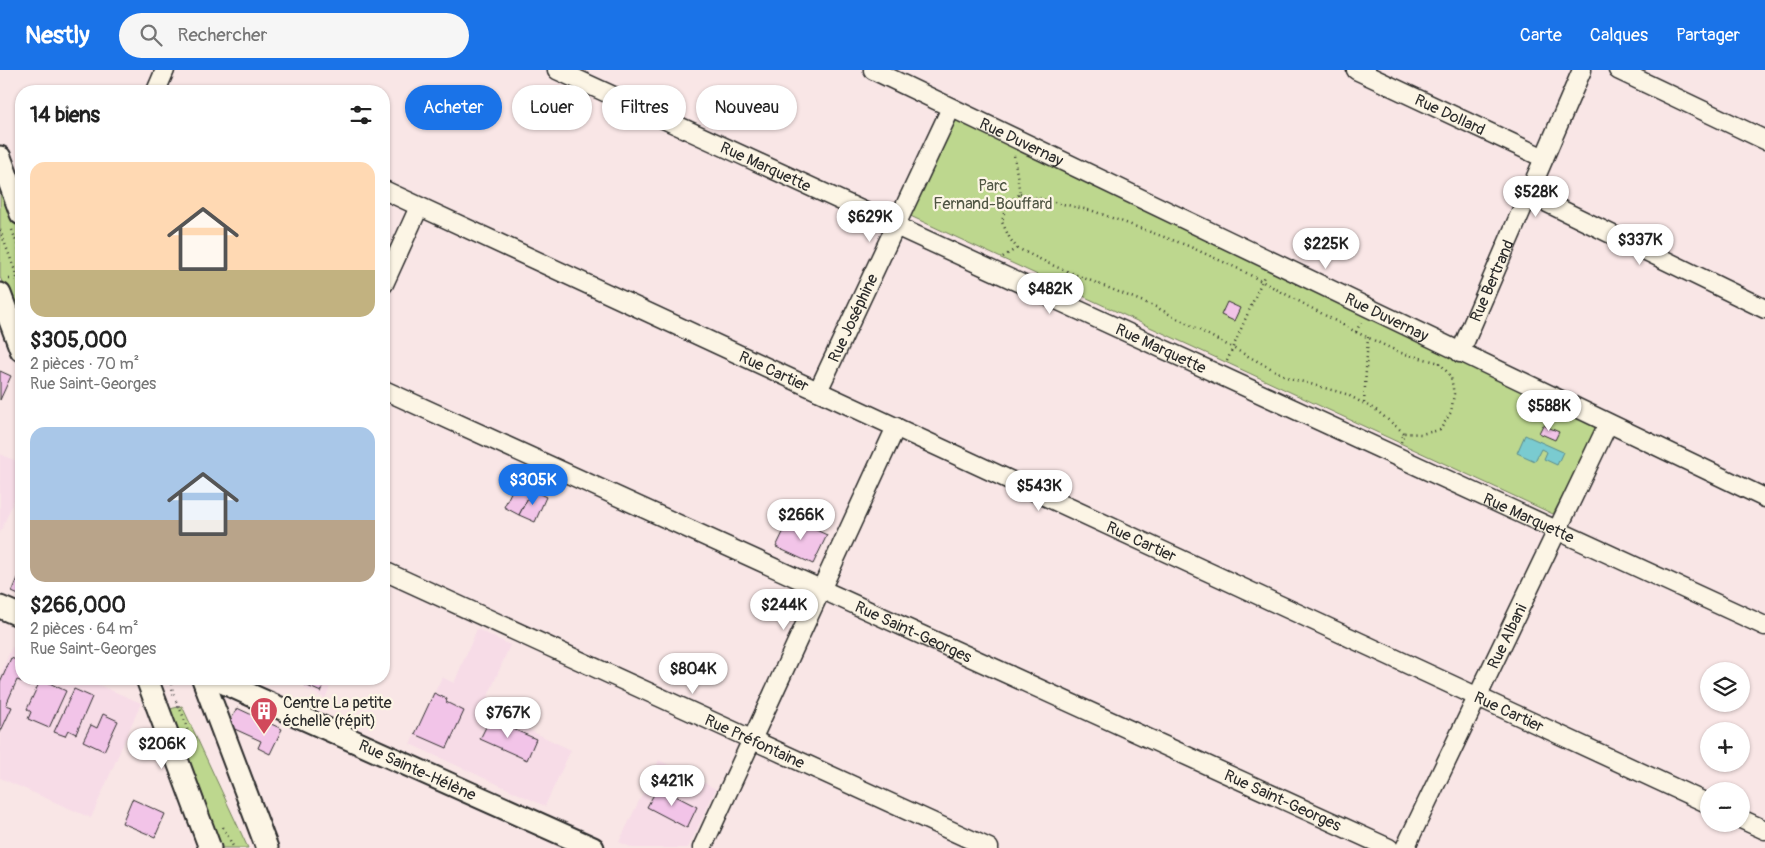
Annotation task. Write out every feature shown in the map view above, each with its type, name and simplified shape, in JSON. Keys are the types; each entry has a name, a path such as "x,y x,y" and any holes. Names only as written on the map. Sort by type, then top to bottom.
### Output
{"street":[{"path":"159,85 165,70"},
{"name":"Rue Marquette","path":"557,70 1765,626"},
{"name":"Rue Duvernay","path":"872,70 1765,498"},
{"name":"Rue Dollard","path":"1356,70 1544,158"},
{"name":"Rue Bertrand","path":"1453,349 1529,194 1582,70"},
{"path":"1618,70 1765,140"},
{"name":"Rue Joséphine","path":"818,391 951,108"},
{"path":"0,158 15,198"},
{"name":"Rue Cartier","path":"390,193 1700,800"},
{"path":"1529,194 1765,309"},
{"path":"390,271 419,206"},
{"path":"0,294 15,334"},
{"name":"Rue Saint-Georges","path":"390,393 1389,848"},
{"name":"Rue Albani","path":"1405,848 1608,424"},
{"path":"702,848 896,427"},
{"name":"Rue Préfontaine","path":"390,574 989,848"},
{"path":"0,607 15,613"},
{"path":"149,685 210,848"},
{"path":"205,685 267,848"},
{"name":"Rue Sainte-Hélène","path":"228,685 593,848"},
{"path":"1750,823 1765,830"}],"path":[{"path":"1010,136 1020,194"},
{"path":"1020,194 1093,211 1186,245 1239,269 1368,338 1401,353 1440,363 1451,377 1454,394 1451,412 1440,430 1421,434 1404,433 1376,410 1346,394 1289,378 1156,307 1054,266 1017,248 1010,239 1002,222 1006,204 1020,194"},
{"path":"0,230 15,271"},
{"path":"987,269 1017,248"},
{"path":"1220,376 1271,262"},
{"path":"1356,332 1369,309"},
{"path":"1364,404 1368,338"},
{"path":"1440,363 1453,349"},
{"path":"1396,457 1404,433"},
{"path":"171,685 174,698"}],"shaded area":[{"path":"0,454 15,460 15,498 0,533"},
{"path":"477,629 510,645 483,708 571,750 545,806 410,744 442,677 454,683"},
{"path":"12,647 15,648 15,685 99,685 141,703 91,818 0,778 0,675"},
{"path":"305,685 331,685 325,698 304,688"},
{"path":"659,760 716,789 688,848 633,848 619,842"}],"green space":[{"name":"Parc Fernand-Bouffard","path":"953,115 1601,426 1553,514 904,213"},
{"path":"0,174 15,215 15,316 0,277"},
{"path":"182,706 248,848 221,848 170,709"}],"water":[{"path":"1525,435 1563,452 1557,465 1544,459 1547,452 1541,449 1535,461 1517,453"}],"building":[{"path":"1227,302 1240,308 1234,321 1221,315"},
{"path":"0,371 11,376 0,400"},
{"path":"1543,425 1559,432 1555,440 1539,433"},
{"path":"516,482 532,490 519,515 504,507"},
{"path":"532,490 546,497 535,522 519,515"},
{"path":"790,518 827,535 813,564 776,547"},
{"path":"11,658 15,660 15,685 6,705 12,707 0,733 0,683"},
{"path":"38,685 54,685 66,691 49,728 28,719 31,712 27,709"},
{"path":"305,685 324,685 321,692"},
{"path":"74,689 92,697 76,734 68,730 65,736 54,732"},
{"path":"434,693 447,699 446,702 464,711 447,748 415,734"},
{"name":"Centre La petite échelle (répit)","path":"237,708 282,729 270,754 258,748 261,741 228,726"},
{"path":"103,714 118,721 104,751 83,741 91,725 97,728"},
{"path":"490,719 536,739 527,760 480,739"},
{"path":"658,787 697,807 687,828 647,807"},
{"path":"132,799 165,814 155,837 122,823"}],"place":[{"name":"Centre La petite échelle (répit)","path":"264,735"}]}
